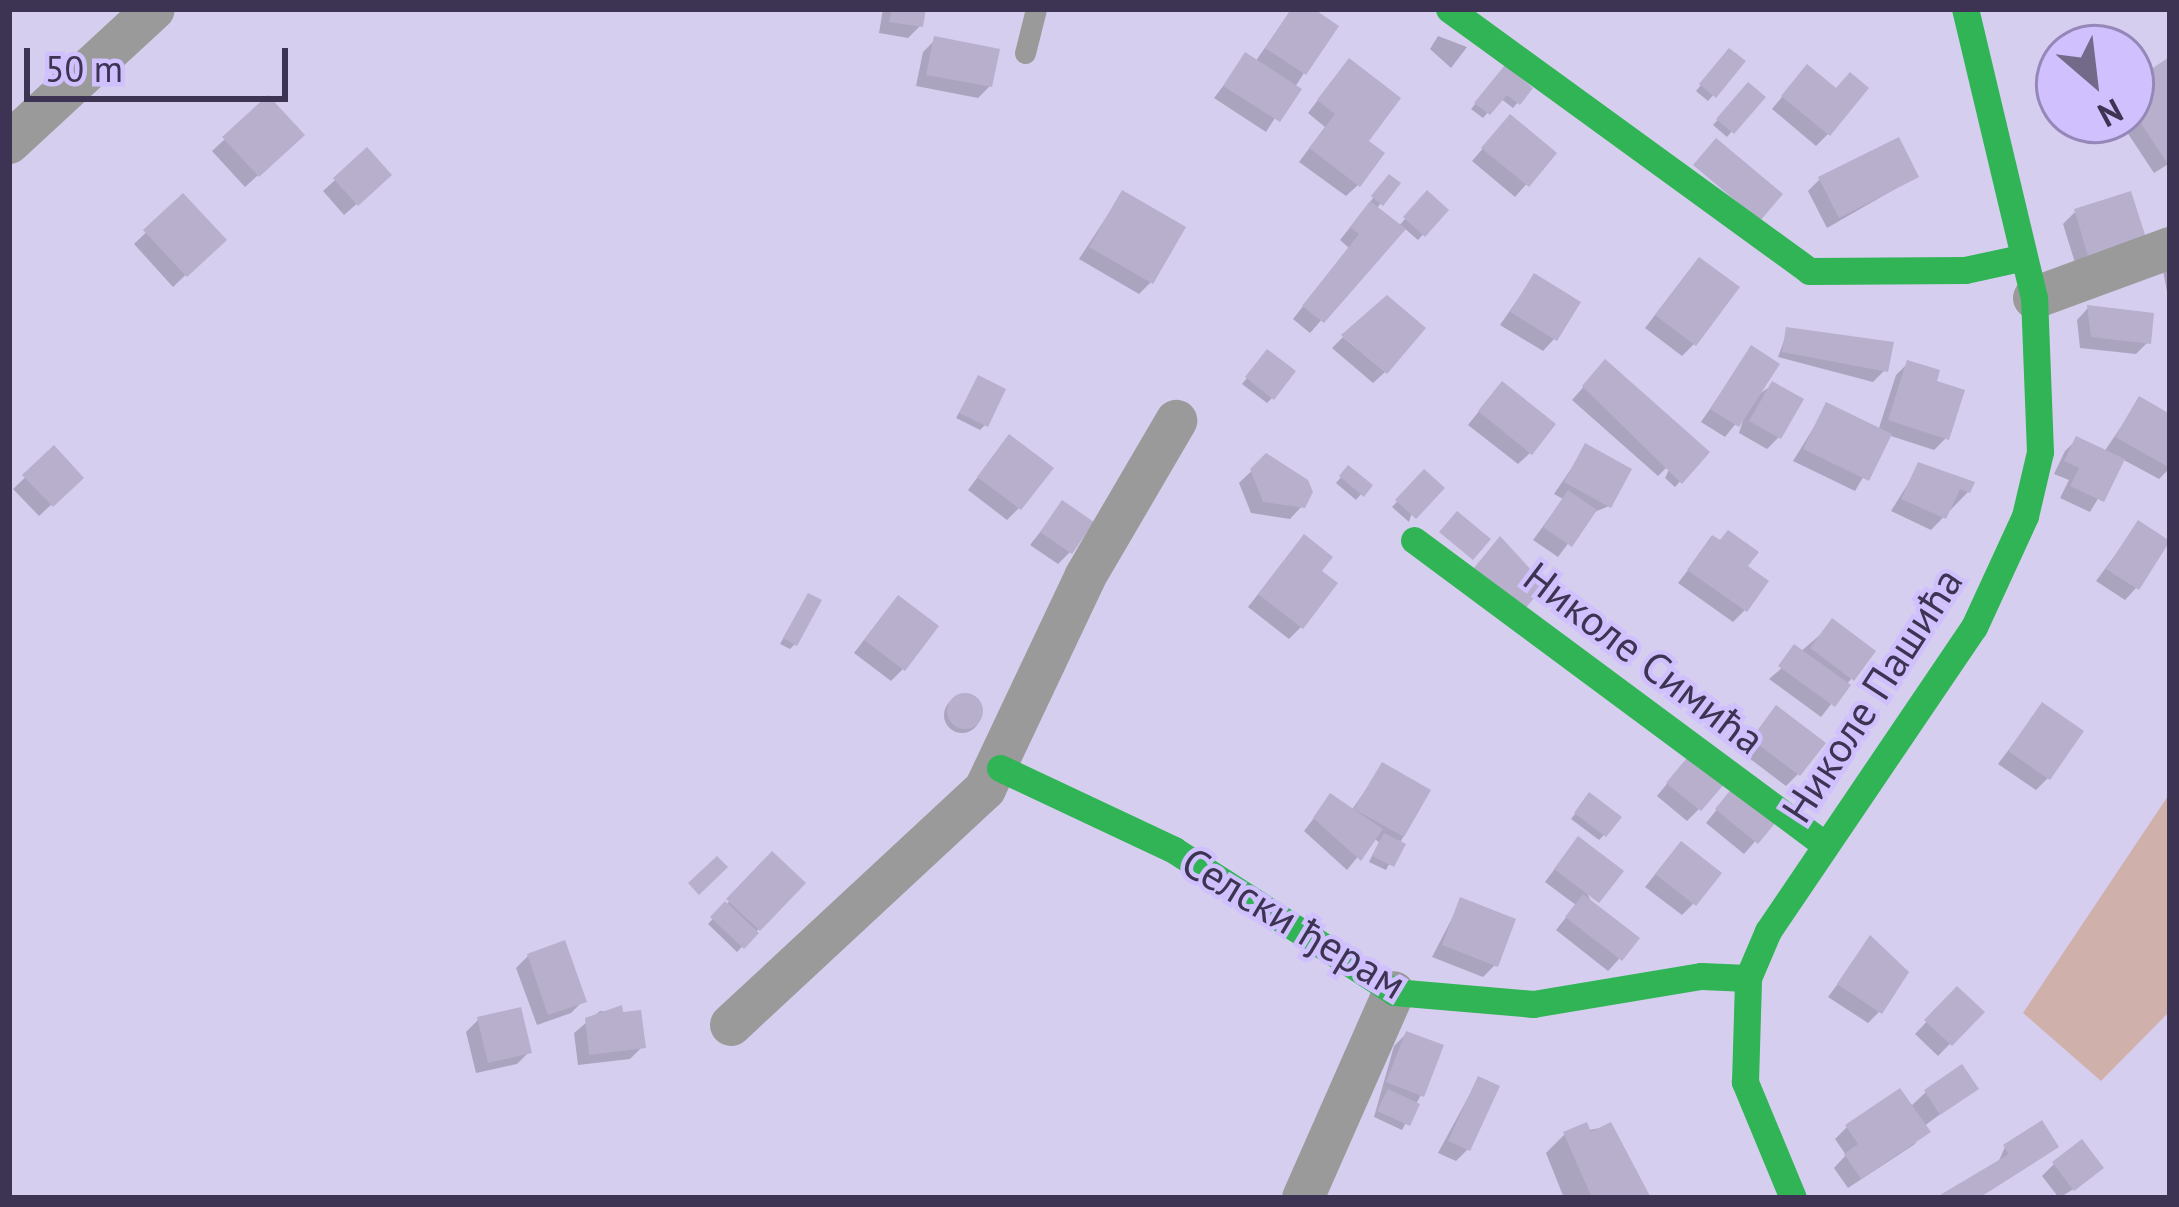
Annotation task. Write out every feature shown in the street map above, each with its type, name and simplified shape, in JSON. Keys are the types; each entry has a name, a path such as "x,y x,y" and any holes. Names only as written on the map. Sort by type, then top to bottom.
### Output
{"street":[{"path":"9,143 154,9"},
{"path":"1449,9 1809,271 1965,270 2020,258"},
{"name":"Николе Пашића","path":"1793,1198 1745,1082 1748,978 1768,931 1824,844 1974,627 2025,516 2042,425 2034,298 2020,258 1965,9"},
{"path":"2034,298 2170,248"},
{"path":"730,1025 1000,768 1085,577 1176,421"},
{"name":"Николе Симића","path":"1414,540 1824,844"},
{"name":"Селски ђерам","path":"1000,768 1174,850 1394,992 1533,1004 1701,976 1748,978"},
{"path":"1303,1198 1394,992"}],"lane":[{"path":"1025,53 1036,9"}],"shaded area":[{"path":"2170,793 2170,1011 2101,1081 2023,1013"}],"building":[{"path":"892,9 926,9 923,27 889,22"},
{"path":"1291,9 1314,9 1339,26 1306,75 1265,48"},
{"path":"934,36 1000,49 992,87 926,75"},
{"path":"1729,48 1746,61 1716,98 1699,84"},
{"path":"1245,52 1302,89 1280,122 1223,86"},
{"path":"1349,58 1401,98 1369,141 1385,153 1360,187 1309,148 1335,114 1317,100"},
{"path":"2168,58 2167,163 2155,144 2155,66"},
{"path":"1807,64 1836,88 1850,72 1869,88 1830,136 1781,96"},
{"path":"1505,65 1533,88 1520,105 1507,95 1490,115 1474,103"},
{"path":"1748,82 1766,97 1734,134 1716,119"},
{"path":"268,95 305,135 259,177 222,137"},
{"path":"1510,114 1557,153 1529,187 1481,148"},
{"path":"1899,137 1919,177 1839,218 1818,177"},
{"path":"1716,138 1783,194 1760,221 1693,165"},
{"path":"367,147 392,175 358,206 333,178"},
{"path":"1389,174 1401,183 1383,206 1371,196"},
{"path":"1122,190 1186,227 1153,284 1089,247"},
{"path":"1427,190 1449,210 1425,237 1403,217"},
{"path":"2131,191 2146,238 2088,256 2074,209"},
{"path":"183,193 227,240 187,277 143,230"},
{"path":"1370,201 1406,229 1324,323 1302,306 1359,234 1350,227"},
{"path":"1699,257 1740,287 1696,346 1655,315"},
{"path":"1534,273 1581,302 1557,341 1510,312"},
{"path":"1387,295 1426,328 1387,374 1341,335"},
{"path":"2087,305 2154,313 2151,344 2091,337"},
{"path":"1786,327 1894,342 1888,372 1782,352"},
{"path":"1751,345 1780,364 1739,427 1710,409"},
{"path":"1267,349 1296,371 1274,400 1245,377"},
{"path":"1605,359 1710,452 1682,484 1582,386"},
{"path":"1907,360 1940,370 1937,381 1965,390 1949,440 1888,420"},
{"path":"978,375 1006,389 988,427 959,413"},
{"path":"1502,381 1556,424 1532,455 1478,411"},
{"path":"1772,381 1804,399 1781,439 1749,421"},
{"path":"2139,396 2170,414 2170,468 2115,437"},
{"path":"1826,402 1892,434 1869,481 1803,449"},
{"path":"1009,434 1054,468 1021,510 977,477"},
{"path":"2076,436 2125,459 2104,502 2070,486 2079,468 2064,461"},
{"path":"1585,443 1632,469 1611,508 1564,482"},
{"path":"54,445 84,478 53,507 22,475"},
{"path":"1266,453 1308,480 1313,492 1305,508 1263,502 1250,469"},
{"path":"1918,462 1975,482 1970,493 1960,489 1946,519 1901,499"},
{"path":"1348,465 1373,485 1364,497 1339,476"},
{"path":"1424,469 1445,488 1416,519 1395,500"},
{"path":"1568,490 1597,510 1572,547 1543,527"},
{"path":"1062,500 1094,522 1072,554 1040,532"},
{"path":"1457,511 1491,539 1473,560 1439,532"},
{"path":"2138,520 2170,541 2139,590 2106,569"},
{"path":"1728,530 1759,552 1748,566 1769,581 1747,612 1687,570 1712,535 1720,540"},
{"path":"1304,534 1333,557 1322,571 1338,583 1303,629 1258,594"},
{"path":"1500,536 1545,585 1524,610 1474,568"},
{"path":"808,593 822,600 797,646 783,638"},
{"path":"898,595 939,626 905,671 864,640"},
{"path":"1832,618 1876,651 1854,681 1810,648"},
{"path":"1794,644 1851,685 1835,707 1778,666"},
{"path":"965,693 978,698 983,711 978,724 965,729 952,724 947,711 952,698"},
{"path":"2042,702 2084,731 2050,780 2008,751"},
{"path":"1776,705 1826,743 1800,776 1751,739"},
{"path":"1691,753 1726,782 1701,811 1666,783"},
{"path":"1382,762 1431,790 1404,837 1354,809"},
{"path":"1733,787 1776,822 1758,844 1715,809"},
{"path":"1589,792 1622,817 1606,837 1574,813"},
{"path":"1330,793 1383,829 1361,861 1313,818"},
{"path":"1384,833 1406,844 1394,867 1372,856"},
{"path":"1578,836 1624,871 1599,903 1554,869"},
{"path":"1681,841 1722,873 1696,906 1655,874"},
{"path":"772,851 806,883 760,931 726,899"},
{"path":"717,856 728,867 699,895 688,883"},
{"path":"1583,894 1640,938 1622,961 1565,917"},
{"path":"1460,897 1516,919 1498,967 1442,945"},
{"path":"725,901 759,933 744,949 710,917"},
{"path":"1870,935 1909,972 1882,1014 1837,984"},
{"path":"565,940 587,1002 548,1015 527,954"},
{"path":"1957,986 1985,1012 1952,1046 1924,1020"},
{"path":"622,1005 623,1012 641,1010 646,1048 589,1055 585,1018"},
{"path":"521,1007 532,1053 488,1063 477,1017"},
{"path":"1406,1031 1444,1045 1424,1097 1386,1082"},
{"path":"1962,1064 1979,1089 1940,1115 1924,1090"},
{"path":"1478,1076 1500,1086 1470,1151 1448,1141"},
{"path":"1900,1088 1931,1132 1861,1179 1844,1154 1858,1144 1845,1125"},
{"path":"1388,1089 1420,1104 1410,1126 1377,1111"},
{"path":"2042,1120 2059,1147 1979,1198 1935,1198 2009,1154 2003,1145"},
{"path":"1587,1122 1591,1132 1611,1122 1651,1198 1592,1198 1563,1132"},
{"path":"2082,1139 2104,1168 2074,1191 2052,1162"}],"traffic: fast":[{"path":"1449,9 1809,271 1965,270 2020,258"},
{"path":"1793,1198 1745,1082 1748,978 1768,931 1974,627 2025,516 2040,452 2034,298 1965,9"},
{"path":"1414,540 1824,844"},
{"path":"1000,768 1174,850 1394,992 1533,1004 1701,976 1748,978"}]}
